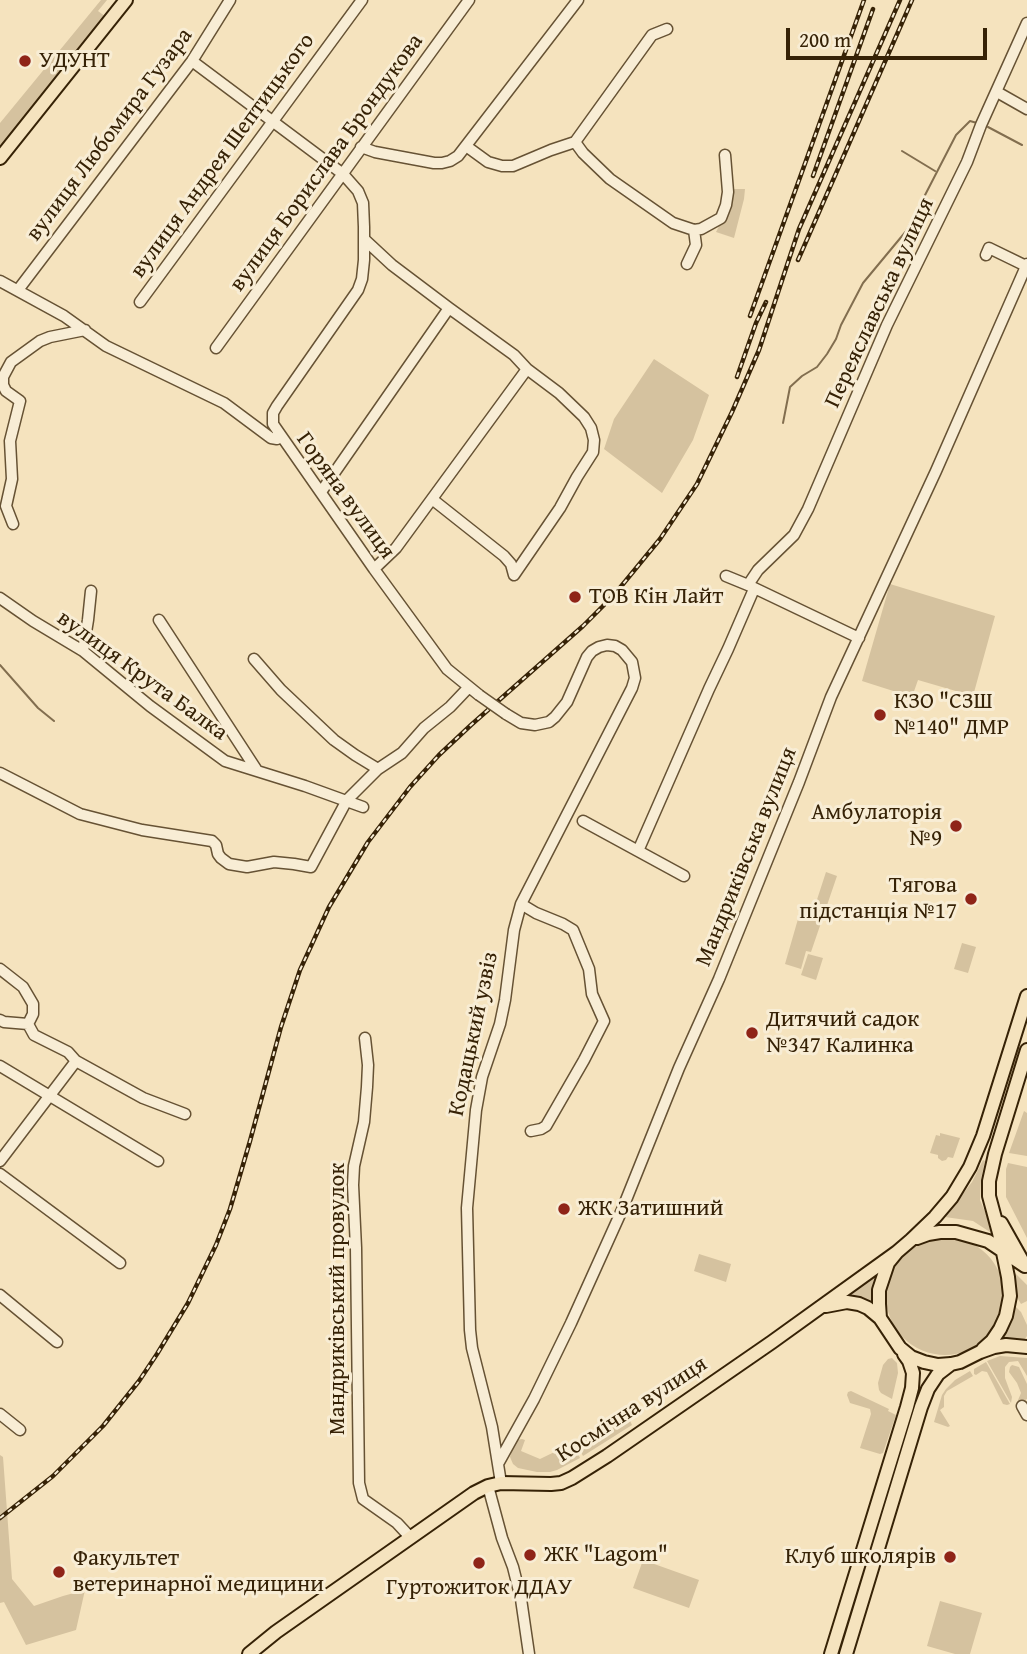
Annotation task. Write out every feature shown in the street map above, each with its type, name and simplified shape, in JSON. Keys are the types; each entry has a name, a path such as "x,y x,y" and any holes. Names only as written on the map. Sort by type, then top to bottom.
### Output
{"main road":[{"path":"0,158 126,0"},
{"path":"831,1654 901,1430 914,1373 880,1318 879,1290 888,1263 935,1217 952,1197 970,1167 983,1136 1027,996"},
{"path":"980,1352 1000,1329 1009,1306 1010,1289 989,1196 990,1171 1027,1050"},
{"path":"992,1207 1026,1267"},
{"path":"911,1240 940,1231 956,1232 988,1241 1026,1267"},
{"path":"971,1236 985,1243 999,1256 1005,1267"},
{"name":"Космічна вулиця","path":"249,1654 460,1501 488,1486 501,1483 551,1484 572,1478 618,1449 897,1252"},
{"name":"Космічна вулиця","path":"819,1308 837,1303 859,1304 880,1318"},
{"path":"900,1349 911,1357 938,1365 960,1362 994,1347 1027,1347"},
{"path":"846,1654 921,1407 928,1388 938,1374 951,1364"},
{"path":"839,1628 852,1632"}],"street":[{"name":"вулиця Любомира Гузара","path":"18,290 192,61 219,20 221,5 230,0"},
{"name":"вулиця Андрея Шептицького","path":"140,302 362,0"},
{"name":"вулиця Борислава Брондукова","path":"216,348 469,0"},
{"path":"361,147 422,162 442,163 458,156 578,0"},
{"name":"Переяславська вулиця","path":"638,851 728,649 758,570 794,535 808,509 887,325 967,162 1027,23"},
{"path":"466,146 488,162 513,166 575,142 652,35 667,29"},
{"path":"192,61 343,174 358,191 363,203 362,279 358,290 273,413 273,424 281,437"},
{"path":"997,92 1027,108"},
{"path":"575,142 610,180 673,223 694,230 721,218 728,192 725,155"},
{"path":"687,264 695,245 694,230"},
{"path":"364,239 392,265 514,355 527,369 559,393 584,417 591,428 593,452 560,508 514,575 511,564 504,556 432,499"},
{"path":"986,255 989,248 1027,265"},
{"name":"Мандриківська вулиця","path":"499,1462 534,1399 621,1210 719,979 831,697 936,471 1027,265"},
{"name":"Горяна вулиця","path":"0,281 64,316 106,346 224,403 271,438 281,437 447,668 479,695"},
{"path":"321,492 449,308"},
{"path":"13,524 6,506 12,479 10,441 20,401 6,391 3,377 11,362 29,347 50,337 85,330"},
{"path":"374,569 396,548 527,369"},
{"path":"726,576 859,638"},
{"path":"83,651 91,591"},
{"name":"вулиця Крута Балка","path":"0,598 83,651 150,706 225,761 256,769 363,807"},
{"path":"159,620 256,769"},
{"name":"Кодацький узвіз","path":"479,695 521,723 542,724 555,717 567,702 587,657 592,651 607,645 622,650 632,662 635,678 521,904 514,930 503,1012 482,1077 475,1110 467,1208 470,1330 492,1427 501,1483"},
{"path":"254,659 281,690 334,740 378,769"},
{"path":"0,773 80,814 142,830 212,841 224,862 247,867 274,862 311,867 347,800 378,769 402,753 469,687"},
{"path":"583,821 684,876"},
{"path":"521,904 573,930 589,969 592,994 604,1021 546,1126 531,1131"},
{"path":"0,969 23,988 33,1004 33,1014 28,1024"},
{"path":"0,1020 28,1024"},
{"path":"28,1024 34,1035 68,1052 76,1061 143,1098 185,1114"},
{"name":"Мандриківський провулок","path":"365,1038 367,1087 353,1185 359,1483 363,1499 397,1523 410,1537"},
{"path":"0,1161 76,1061"},
{"path":"0,1066 158,1161"},
{"path":"0,1174 120,1264"},
{"path":"0,1296 57,1342"},
{"path":"0,1414 20,1430"},
{"path":"488,1486 521,1599 529,1654"}],"shaded area":[{"path":"101,0 107,0 98,11 106,17 0,150 0,123"},
{"path":"734,189 745,189 734,238 716,232 733,199"},
{"path":"654,359 709,395 693,440 662,493 604,449 614,419"},
{"path":"890,584 995,616 973,696 918,680 912,697 862,681"},
{"path":"826,872 837,876 811,952 806,951 801,969 785,964 798,919 811,918"},
{"path":"962,943 976,947 968,973 954,969"},
{"path":"808,954 823,958 816,980 801,975"},
{"path":"1024,1111 1027,1113 1027,1156 1009,1153"},
{"path":"940,1133 960,1138 953,1158 948,1157 942,1161 938,1155 930,1153 936,1135 940,1136"},
{"path":"983,1160 980,1200 993,1234 973,1221 945,1217 972,1182"},
{"path":"1008,1163 1027,1167 1027,1238 1006,1197"},
{"path":"945,1237 968,1241 987,1254 1000,1273 1004,1296 1000,1319 987,1338 968,1351 945,1355 922,1351 903,1338 890,1319 886,1296 890,1273 903,1254 922,1241"},
{"path":"699,1254 731,1264 726,1282 694,1271"},
{"path":"879,1271 873,1302 858,1296 841,1296"},
{"path":"1013,1273 1027,1285 1027,1301 1021,1304 1015,1294"},
{"path":"1014,1305 1027,1325 1027,1336 1023,1341 1003,1338"},
{"path":"1000,1356 1027,1358 1027,1376 1018,1361 1009,1362 1005,1367 1011,1403 987,1361"},
{"path":"892,1358 897,1363 898,1373 892,1399 881,1393 878,1383 883,1365"},
{"path":"986,1362 1010,1404 1003,1404 987,1372 974,1374 974,1369"},
{"path":"1012,1365 1019,1367 1027,1384 1027,1399 1016,1405 1021,1393 1009,1372"},
{"path":"970,1371 973,1376 947,1391 944,1396 944,1407 940,1410 950,1426 934,1422 946,1389"},
{"path":"851,1391 896,1415 883,1453 860,1448 871,1414 870,1409 850,1403 847,1395"},
{"path":"627,1414 632,1425 583,1456 575,1441"},
{"path":"517,1440 525,1440 521,1451 540,1459 573,1443 580,1458 550,1472 518,1468 510,1457"},
{"path":"0,1455 3,1457 12,1579 34,1606 85,1590 76,1630 26,1645 4,1602 0,1603"},
{"path":"643,1560 699,1580 689,1608 633,1588"},
{"path":"940,1601 982,1613 970,1654 955,1654 927,1646"}],"waterway":[{"path":"783,423 790,387 817,367 827,354 863,283 907,230 956,135 970,121 977,123"},
{"path":"988,127 1022,145"},
{"path":"902,151 935,171"},
{"path":"0,665 38,708 54,721"}],"railway":[{"path":"750,316 864,0"},
{"path":"0,1518 53,1476 103,1426 139,1381 188,1303 230,1209 281,1027 300,970 329,907 368,842 410,787 439,755 614,595 660,539 697,484 759,350 799,229 900,0"},
{"path":"798,260 912,0"},
{"path":"813,176 873,9"},
{"path":"737,377 766,302"}],"place":[{"name":"УДУНТ","path":"25,61"},
{"name":"ТОВ Кін Лайт","path":"575,597"},
{"name":"КЗО \"СЗШ №140\" ДМР","path":"880,715"},
{"name":"Амбулаторія №9","path":"956,826"},
{"name":"Тягова пiдстанцiя №17","path":"971,899"},
{"name":"Дитячий садок №347 Калинка","path":"752,1033"},
{"name":"ЖК Затишний","path":"564,1209"},
{"name":"ЖК \"Lagom\"","path":"530,1555"},
{"name":"Клуб школярів","path":"950,1557"},
{"name":"Гуртожиток ДДАУ","path":"479,1563"},
{"name":"Факультет ветеринарної медицини","path":"59,1572"}]}
